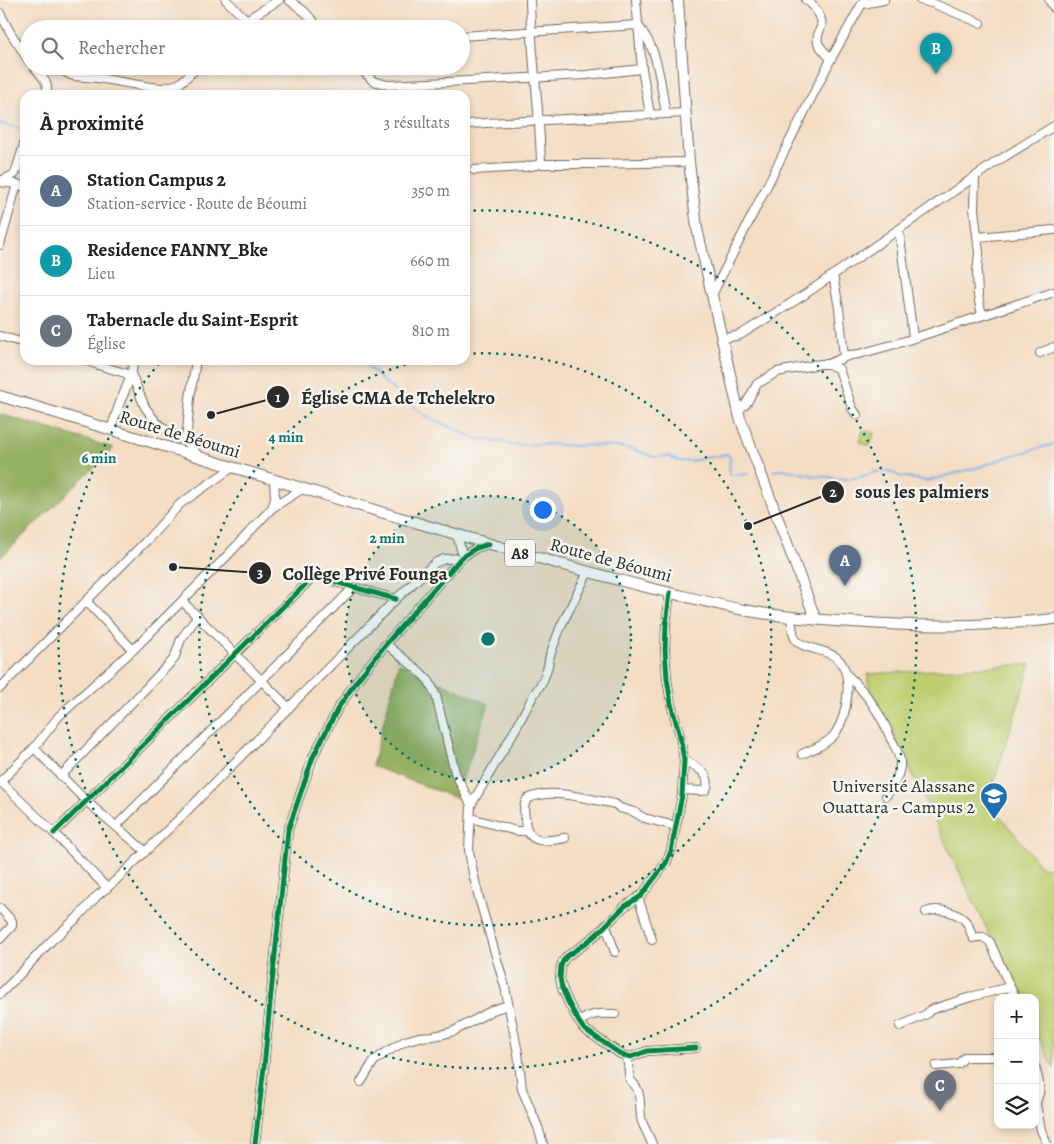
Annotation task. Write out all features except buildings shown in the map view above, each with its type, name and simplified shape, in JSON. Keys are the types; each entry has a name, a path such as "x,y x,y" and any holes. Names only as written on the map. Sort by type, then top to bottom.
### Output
{"main road":[{"path":"678,0 689,162 697,228 738,410 816,620"},
{"name":"Route de Béoumi","path":"0,396 457,535 588,572 745,610 816,620 948,626 1019,623 1054,619"}],"street":[{"path":"226,0 248,20 279,0"},
{"path":"289,0 312,20"},
{"path":"530,0 542,164"},
{"path":"636,0 642,69 650,114"},
{"path":"806,0 810,2 821,19 822,25 818,41 831,59"},
{"path":"712,295 831,59 863,2 884,0"},
{"path":"920,0 980,23"},
{"path":"1049,0 1054,8"},
{"path":"0,12 20,48"},
{"path":"470,35 638,26"},
{"path":"638,26 653,50 666,114"},
{"path":"367,75 373,81 388,85 586,75 642,69"},
{"path":"41,75 46,80 47,90"},
{"path":"71,75 163,88 179,84 189,75"},
{"path":"470,124 685,113"},
{"path":"722,339 740,336 804,295 996,162 1054,126"},
{"path":"0,182 15,174 20,158"},
{"path":"474,170 542,164 689,162"},
{"path":"975,178 974,209 979,253 977,272 978,296 982,315"},
{"path":"0,182 20,186"},
{"path":"0,245 20,189"},
{"path":"899,230 913,338"},
{"path":"978,237 1054,230"},
{"path":"833,275 839,308 844,357"},
{"path":"738,410 746,404 757,384 777,372 828,364 850,355 913,338 1054,292"},
{"path":"0,336 20,342"},
{"path":"1040,353 1054,347"},
{"path":"828,364 839,369 852,408 857,415"},
{"path":"100,365 131,376 145,407 156,422 186,442 199,456"},
{"path":"111,429 118,405 131,376 133,365"},
{"path":"186,442 195,365"},
{"path":"0,688 148,539 180,504 233,467"},
{"path":"272,508 275,499 274,480"},
{"path":"107,888 54,833 0,782 34,748 59,716 133,650 272,508 302,489"},
{"path":"457,535 462,558"},
{"path":"255,1144 288,830 313,757 338,708 386,644 462,558 476,548 489,544"},
{"path":"0,994 97,896 181,817 396,599 435,563 444,559 462,558"},
{"path":"471,805 543,681 561,626 588,572"},
{"path":"54,833 314,576 396,599"},
{"path":"116,826 354,587"},
{"path":"670,593 665,650 667,678 684,760 682,790 671,850 666,863 638,897 625,906 606,926 582,946 567,956 561,966 560,978 569,1004 584,1029 622,1055 631,1057 647,1051 696,1048"},
{"path":"86,601 133,650"},
{"path":"182,601 289,708"},
{"path":"61,776 174,659 181,640 198,616"},
{"path":"791,617 796,640 802,645 827,652 837,658 847,675 847,705 834,734 822,745 802,754"},
{"path":"386,644 419,670 429,681 436,696 455,772 471,805 468,851 508,1004 518,1053 522,1089 543,1144"},
{"path":"847,675 872,702 888,730 897,751 900,762 898,774 886,796"},
{"path":"34,748 86,801 145,851"},
{"path":"682,790 706,790 709,781 700,770 684,760"},
{"path":"564,838 544,841 529,835 526,829 524,806 526,799 535,795 564,794 615,804 644,818 675,826"},
{"path":"471,818 516,831 527,831"},
{"path":"638,897 652,940"},
{"path":"0,908 12,921 12,926 0,938"},
{"path":"926,912 940,909 950,912 966,922 973,938 986,937 998,958 1014,994"},
{"path":"606,926 615,952"},
{"path":"900,1026 927,1014 930,1010 1010,987"},
{"path":"361,1082 374,1061 406,1041 454,1031 508,1004"},
{"path":"579,1022 594,1014 615,1014"},
{"path":"626,1057 630,1080 635,1084 638,1091 642,1119 652,1144"},
{"path":"936,1066 958,1064 965,1058 994,1057"},
{"path":"1039,1081 1039,1095"},
{"path":"1039,1124 1047,1144"}],"green space":[{"path":"0,414 114,448 0,558"},
{"path":"863,430 874,433 870,446 859,442"},
{"path":"399,663 489,704 456,798 372,766"},
{"name":"Université Alassane Ouattara - Campus 2","path":"1031,664 988,801 1042,868 1054,867 1054,1069 1039,1038 1039,994 1018,994 868,682 868,674"}],"waterway":[{"path":"0,124 20,128"},
{"path":"366,365 424,415 479,440 487,439 512,445 548,444 620,447 655,457 668,456 678,461 691,461 727,454 730,457 729,475 748,474"},
{"path":"774,471 783,469 816,476 847,479 875,472 888,471 899,476 927,481 1054,444"}],"cycle path":[{"path":"255,1144 288,830 313,757 338,708 386,644 461,558 476,548 489,544"},
{"path":"54,833 314,576 396,599"},
{"path":"670,593 665,650 667,678 684,760 682,795 671,851 666,863 641,896 625,906 597,934 567,956 561,966 560,978 569,1004 584,1029 622,1055 631,1057 647,1051 696,1048"}],"place":[{"name":"Residence FANNY_Bke","path":"936,74"},
{"name":"Église CMA de Tchelekro","path":"211,415"},
{"name":"sous les palmiers","path":"748,526"},
{"name":"Collège Privé Founga","path":"173,567"},
{"name":"Station Campus 2","path":"845,586"},
{"name":"Université Alassane Ouattara - Campus 2","path":"994,820"},
{"name":"Tabernacle du Saint-Esprit","path":"940,1111"}]}
